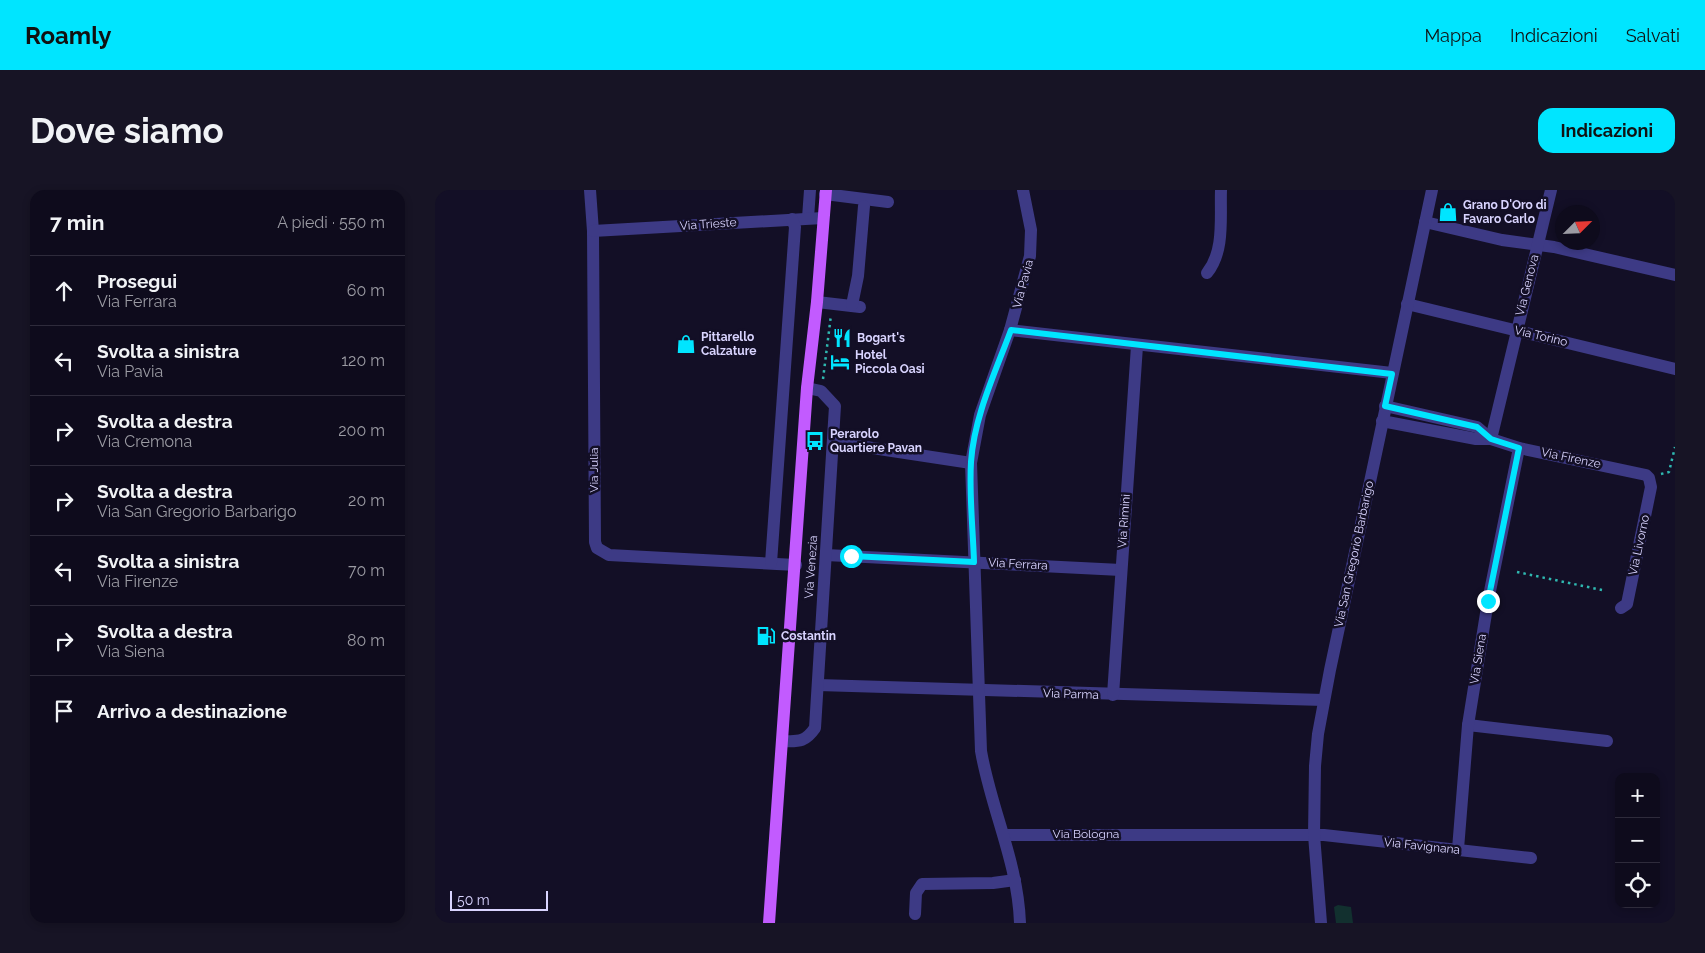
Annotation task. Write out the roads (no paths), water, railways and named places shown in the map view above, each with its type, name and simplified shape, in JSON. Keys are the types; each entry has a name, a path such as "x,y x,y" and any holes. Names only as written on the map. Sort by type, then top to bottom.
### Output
{"main road":[{"name":"Via Venezia","path":"769,923 796,565 807,388 817,302 825,192"}],"street":[{"name":"Via Julia","path":"590,190 593,231 595,542 597,548 609,555 796,565"},
{"path":"808,218 810,190"},
{"name":"Via Pavia","path":"979,691 971,463 980,415 1011,330 1031,256 1031,230 1023,190"},
{"path":"1207,273 1215,264 1219,250 1221,190"},
{"name":"Via San Gregorio Barbarigo","path":"1321,923 1314,835 1315,766 1324,700 1432,190"},
{"name":"Via Genova","path":"1491,439 1551,190"},
{"path":"825,192 888,202"},
{"path":"817,302 856,306 864,206"},
{"name":"Via Trieste","path":"593,231 823,218"},
{"path":"771,563 795,228 791,219"},
{"path":"1425,222 1537,246 1554,247 1675,275"},
{"name":"Via Torino","path":"1407,304 1675,369"},
{"path":"1011,330 1392,374"},
{"name":"Via Rimini","path":"1113,695 1137,346"},
{"name":"Via Venezia","path":"783,741 794,742 808,738 815,728 818,686 835,406 821,390 807,388"},
{"name":"Via Firenze","path":"1385,406 1477,427 1491,439"},
{"name":"Via Firenze","path":"1382,421 1476,439 1491,439 1519,448 1655,476"},
{"path":"833,442 971,463"},
{"name":"Via Siena","path":"1458,849 1468,724 1488,601 1519,448"},
{"name":"Via Livorno","path":"1621,608 1627,604 1651,487 1655,476"},
{"name":"Via Ferrara","path":"826,555 1121,570"},
{"name":"Via Parma","path":"818,686 1324,700"},
{"path":"979,691 983,764 1005,835 1015,880 1020,923"},
{"path":"1468,724 1607,741"},
{"name":"Via Bologna","path":"1005,835 1314,835"},
{"name":"Via Favignana","path":"1314,835 1531,858"},
{"path":"915,914 916,893 922,884 993,883 1015,880"}],"place":[{"name":"Grano D'Oro di Favaro Carlo","path":"1448,212"},
{"name":"Bogart's","path":"842,338"},
{"name":"Pittarello Calzature","path":"686,344"},
{"name":"Hotel Piccola Oasi","path":"840,362"},
{"name":"Perarolo Quartiere Pavan","path":"815,441"},
{"name":"Costantin","path":"766,636"}]}
